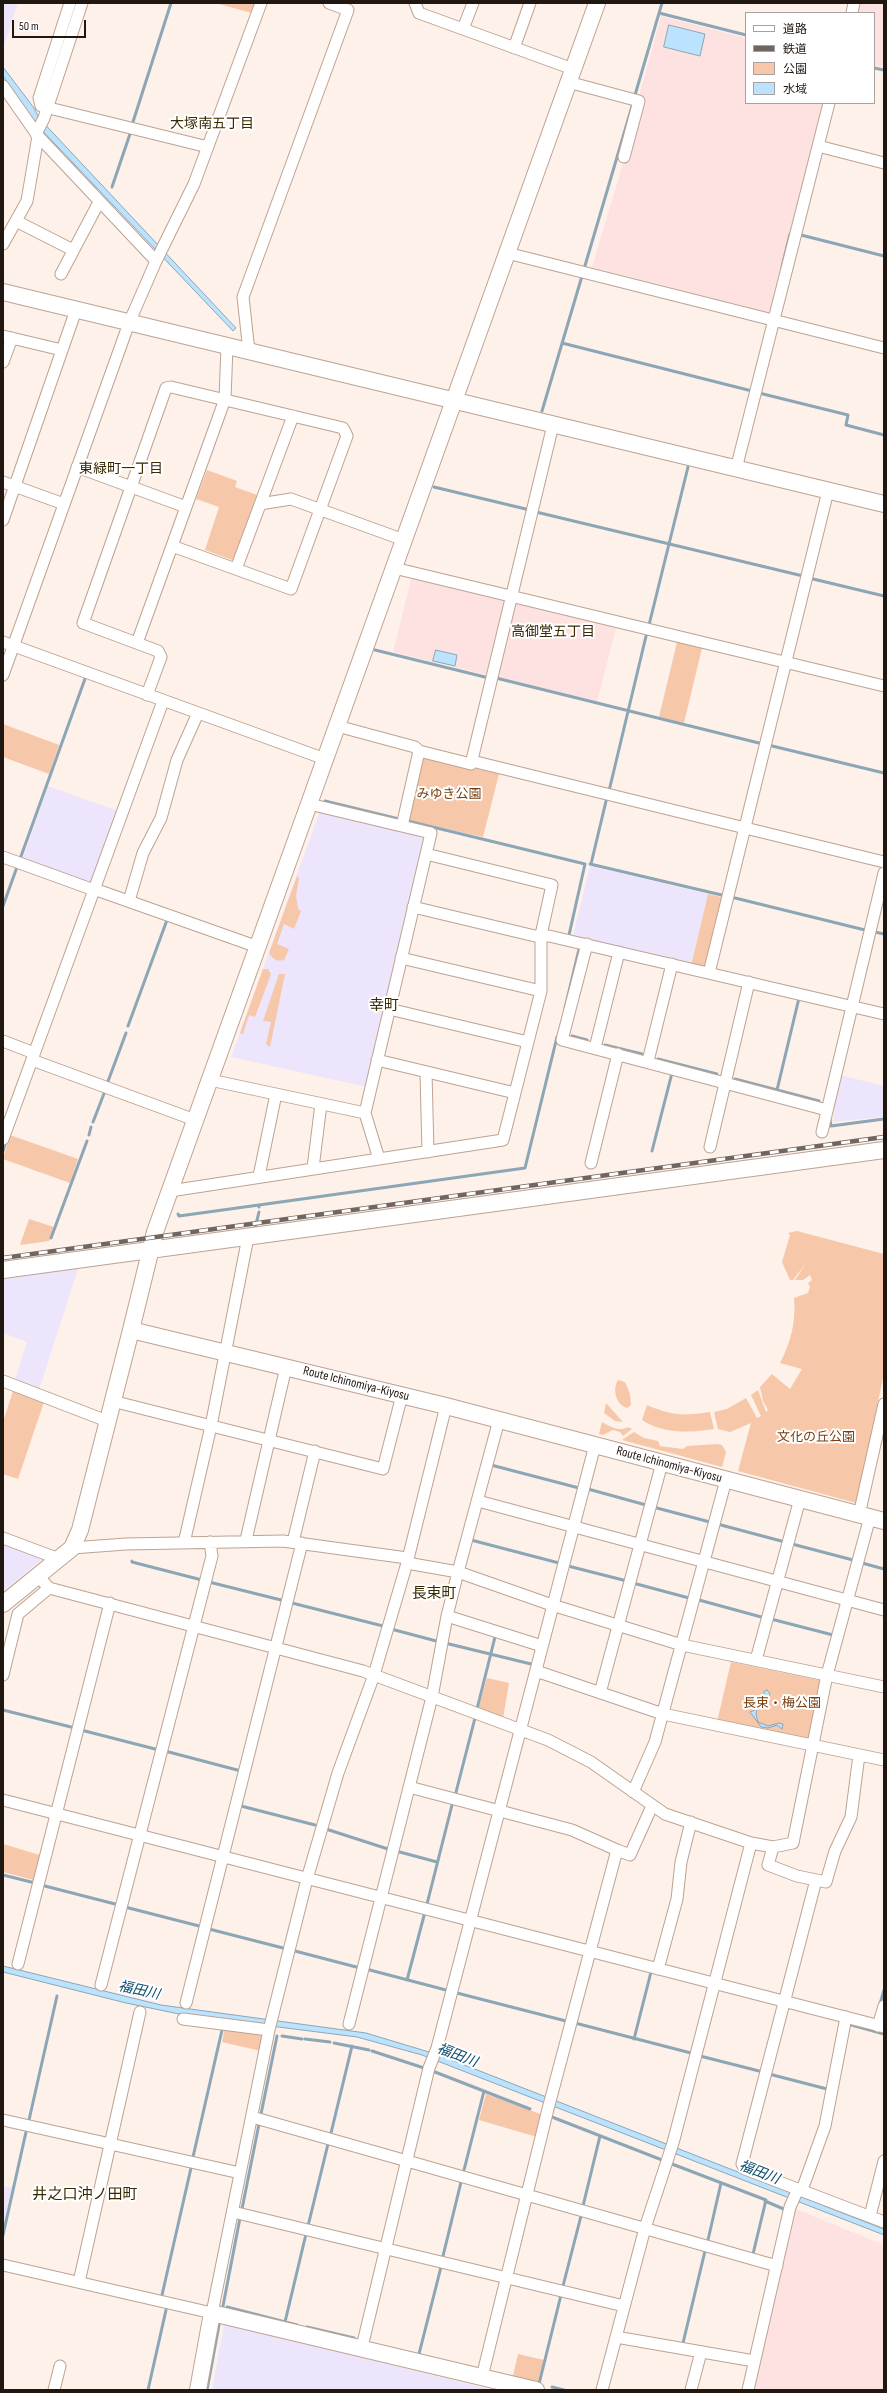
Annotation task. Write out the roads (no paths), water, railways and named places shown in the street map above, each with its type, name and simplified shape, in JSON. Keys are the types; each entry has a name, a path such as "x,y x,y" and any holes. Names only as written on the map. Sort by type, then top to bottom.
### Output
{"street":[{"path":"70,3 39,98 41,106 46,113 208,147"},
{"path":"3,244 27,201 38,133 82,3"},
{"path":"3,675 8,644 64,504 129,323 159,256 194,184 261,3"},
{"path":"249,351 243,297 348,10 329,3"},
{"path":"414,3 419,13 514,48 570,76 639,101 624,157"},
{"path":"463,29 473,3"},
{"path":"514,48 530,3"},
{"path":"3,1604 72,1548 80,1530 151,1249 170,1191 597,3"},
{"path":"3,86 38,133 99,202 159,256"},
{"path":"736,469 829,104"},
{"path":"818,146 884,163"},
{"path":"61,274 99,202"},
{"path":"16,222 73,250"},
{"path":"507,253 884,348"},
{"path":"3,292 884,504"},
{"path":"3,520 76,310"},
{"path":"3,362 7,337 62,350"},
{"path":"137,643 225,399 227,346"},
{"path":"147,695 161,657 158,651 83,623 166,388 171,387 225,399 343,428 347,436 292,589 172,546"},
{"path":"236,569 293,416"},
{"path":"337,726 415,747 419,751 471,764 553,425"},
{"path":"77,467 186,507"},
{"path":"3,482 64,504"},
{"path":"709,973 828,491"},
{"path":"260,504 291,499 321,508 404,540"},
{"path":"394,568 884,686"},
{"path":"8,644 325,760"},
{"path":"3,1139 163,700"},
{"path":"129,901 144,853 161,818 177,760 198,713"},
{"path":"402,826 419,751"},
{"path":"472,761 884,862"},
{"path":"309,804 430,833 365,1113 379,1159"},
{"path":"170,1191 259,1176 503,1140 540,991 541,935 552,885 426,854"},
{"path":"3,857 258,947"},
{"path":"822,1132 884,873"},
{"path":"413,907 535,936 541,935 587,944 884,1014"},
{"path":"587,944 562,1040 648,1061 827,1110"},
{"path":"595,1048 619,952"},
{"path":"401,958 540,991"},
{"path":"648,1061 672,964"},
{"path":"710,1147 749,982"},
{"path":"389,1009 528,1042"},
{"path":"3,1041 33,1056 196,1120"},
{"path":"591,1163 618,1054"},
{"path":"378,1060 515,1093"},
{"path":"426,1072 428,1152"},
{"path":"210,1080 365,1113"},
{"path":"259,1176 276,1094"},
{"path":"314,1168 321,1104"},
{"path":"3,1270 884,1150"},
{"path":"184,1543 211,1426 248,1237"},
{"name":"Route Ichinomiya-Kiyosu","path":"131,1330 446,1406 871,1518"},
{"path":"246,1540 286,1367"},
{"path":"3,1381 107,1421"},
{"path":"112,1402 382,1468 402,1395"},
{"path":"38,1576 50,1588 277,1647 374,1675 548,1740 591,1762 665,1814 751,1843 773,1847 793,1843 828,1675 847,1600 871,1518 884,1404"},
{"path":"198,2390 212,2312 269,2029 307,1879 338,1773 374,1675 407,1561 446,1406"},
{"path":"349,2024 432,1697 447,1616 498,1420"},
{"path":"362,2347 432,2062 471,1920 521,1730 552,1604 595,1445"},
{"path":"186,2003 277,1647 315,1451"},
{"path":"600,1692 662,1463"},
{"path":"633,1792 655,1742 726,1480"},
{"path":"756,1660 800,1499"},
{"path":"478,1501 884,1610"},
{"path":"3,1538 59,1559"},
{"path":"72,1548 126,1544 246,1540 297,1542 407,1561 458,1572 617,1625 682,1644 884,1687"},
{"path":"101,1985 212,1556 210,1542"},
{"path":"3,1675 18,1614 50,1588"},
{"path":"18,1964 110,1604"},
{"path":"447,1616 542,1646"},
{"path":"536,1671 663,1714 813,1746 859,1755 884,1758"},
{"path":"773,1847 768,1865 826,1882 835,1851 851,1817 859,1755"},
{"path":"409,1787 572,1830 617,1850 630,1854 652,1806"},
{"path":"3,1800 881,2027 884,2006"},
{"path":"658,1969 677,1899 681,1862 691,1822"},
{"path":"602,2390 644,2228 670,2155 713,1983 751,1843"},
{"path":"482,2377 548,2109 553,2095 589,1951 617,1850"},
{"path":"816,1880 742,2164 745,2169 884,2222"},
{"path":"79,2282 140,2012"},
{"path":"748,2390 792,2204 825,2126 846,2017"},
{"path":"183,2019 269,2029"},
{"path":"252,2117 777,2266"},
{"path":"3,2120 110,2145 240,2172"},
{"path":"870,2216 884,2161"},
{"path":"233,2212 624,2306"},
{"path":"3,2265 362,2347 536,2390"},
{"path":"616,2337 754,2361"},
{"path":"691,2390 701,2352"},
{"path":"54,2390 60,2366"}],"water":[{"path":"669,25 705,34 700,56 664,47"},
{"path":"3,67 34,108 39,118 236,328 233,331 36,124 3,76"},
{"path":"436,650 457,655 455,666 433,661"},
{"path":"767,1690 770,1694 768,1698 756,1711 758,1722 768,1726 779,1723 783,1724 782,1729 777,1725 768,1728 761,1727 750,1712 755,1710 764,1699 764,1692"},
{"path":"3,1966 161,2005 366,2033 439,2055 884,2229 884,2235 422,2055 357,2037 184,2015 126,2003 3,1972"}],"waterway":[{"path":"58,58 76,3"},
{"path":"132,125 171,3"},
{"path":"635,95 662,3"},
{"path":"659,13 745,35"},
{"path":"875,68 884,70"},
{"path":"584,269 633,103"},
{"path":"112,187 131,131"},
{"path":"782,267 790,234"},
{"path":"801,235 884,256"},
{"path":"542,411 582,276"},
{"path":"562,343 752,391"},
{"path":"759,393 848,415 846,425 884,435"},
{"path":"649,625 688,467"},
{"path":"434,487 530,510"},
{"path":"536,512 803,576"},
{"path":"809,578 884,596"},
{"path":"609,791 647,632"},
{"path":"375,650 489,678"},
{"path":"20,859 86,676"},
{"path":"496,678 763,744"},
{"path":"768,745 884,773"},
{"path":"591,864 607,797"},
{"path":"325,801 399,819"},
{"path":"408,821 585,864 569,935"},
{"path":"590,864 726,896"},
{"path":"3,906 17,867"},
{"path":"731,897 865,930"},
{"path":"128,1026 167,920"},
{"path":"875,932 884,934"},
{"path":"565,1008 579,949"},
{"path":"777,1090 799,998"},
{"path":"107,1084 126,1033"},
{"path":"572,1036 587,1040"},
{"path":"259,1205 525,1168 557,1037"},
{"path":"605,1045 642,1054"},
{"path":"658,1059 717,1074"},
{"path":"652,1151 672,1073"},
{"path":"735,1079 819,1101"},
{"path":"93,1122 105,1091"},
{"path":"830,1120 831,1126 884,1119"},
{"path":"89,1135 91,1127"},
{"path":"3,1151 6,1141"},
{"path":"51,1238 87,1141"},
{"path":"178,1214 179,1216 259,1205 259,1207"},
{"path":"255,1228 259,1212"},
{"path":"491,1465 579,1488"},
{"path":"588,1489 646,1505"},
{"path":"653,1507 710,1522"},
{"path":"721,1525 785,1542"},
{"path":"471,1540 559,1563"},
{"path":"792,1544 853,1560"},
{"path":"132,1561 202,1580"},
{"path":"862,1563 884,1569"},
{"path":"568,1566 627,1581"},
{"path":"209,1582 285,1601"},
{"path":"633,1583 689,1598"},
{"path":"699,1600 765,1618"},
{"path":"292,1603 383,1626"},
{"path":"771,1619 833,1635"},
{"path":"391,1629 440,1642"},
{"path":"477,1709 495,1637"},
{"path":"445,1643 531,1664"},
{"path":"3,1710 75,1728"},
{"path":"455,1796 475,1718"},
{"path":"81,1730 159,1750"},
{"path":"165,1751 241,1771"},
{"path":"427,1904 453,1801"},
{"path":"242,1802 241,1806 315,1825"},
{"path":"326,1829 391,1850"},
{"path":"396,1851 437,1862"},
{"path":"3,1875 35,1883"},
{"path":"41,1885 119,1905"},
{"path":"125,1907 203,1927"},
{"path":"407,1980 425,1912"},
{"path":"209,1929 283,1948"},
{"path":"295,1951 360,1968"},
{"path":"366,1969 446,1990"},
{"path":"634,2039 651,1972"},
{"path":"880,2004 884,1990"},
{"path":"457,1993 566,2021"},
{"path":"29,2120 57,1996"},
{"path":"575,2023 691,2053"},
{"path":"848,2024 884,2034"},
{"path":"193,2157 222,2030"},
{"path":"261,2114 277,2036"},
{"path":"282,2036 302,2039"},
{"path":"305,2039 330,2042"},
{"path":"334,2043 369,2050"},
{"path":"331,2133 352,2046"},
{"path":"372,2051 424,2068"},
{"path":"700,2056 763,2072"},
{"path":"435,2072 530,2109"},
{"path":"769,2074 827,2089"},
{"path":"464,2170 484,2091"},
{"path":"552,2117 662,2160"},
{"path":"242,2209 259,2124"},
{"path":"3,2235 26,2132"},
{"path":"583,2206 600,2136"},
{"path":"308,2226 328,2144"},
{"path":"672,2164 766,2200 753,2254"},
{"path":"162,2295 191,2168"},
{"path":"443,2256 461,2182"},
{"path":"708,2240 721,2183"},
{"path":"765,2201 786,2210"},
{"path":"563,2286 581,2216"},
{"path":"223,2306 240,2218"},
{"path":"285,2322 306,2234"},
{"path":"683,2343 705,2251"},
{"path":"419,2354 441,2267"},
{"path":"539,2384 561,2295"},
{"path":"227,2307 297,2325"},
{"path":"148,2390 166,2310"},
{"path":"207,2390 219,2325"},
{"path":"307,2327 354,2338"},
{"path":"552,2387 564,2390"}],"railway":[{"path":"3,1258 884,1137"}],"district":[{"name":"大塚南五丁目","path":"212,124"},
{"name":"東緑町一丁目","path":"121,469"},
{"name":"高御堂五丁目","path":"553,632"},
{"name":"幸町","path":"384,1006"},
{"name":"長束町","path":"434,1594"},
{"name":"井之口沖ノ田町","path":"85,2195"}],"park label":[{"name":"みゆき公園","path":"449,795"},
{"name":"文化の丘公園","path":"816,1438"},
{"name":"長束・梅公園","path":"782,1704"}],"water label":[{"name":"福田川","path":"139,1991"},
{"name":"福田川","path":"457,2056"},
{"name":"福田川","path":"759,2173"}]}
